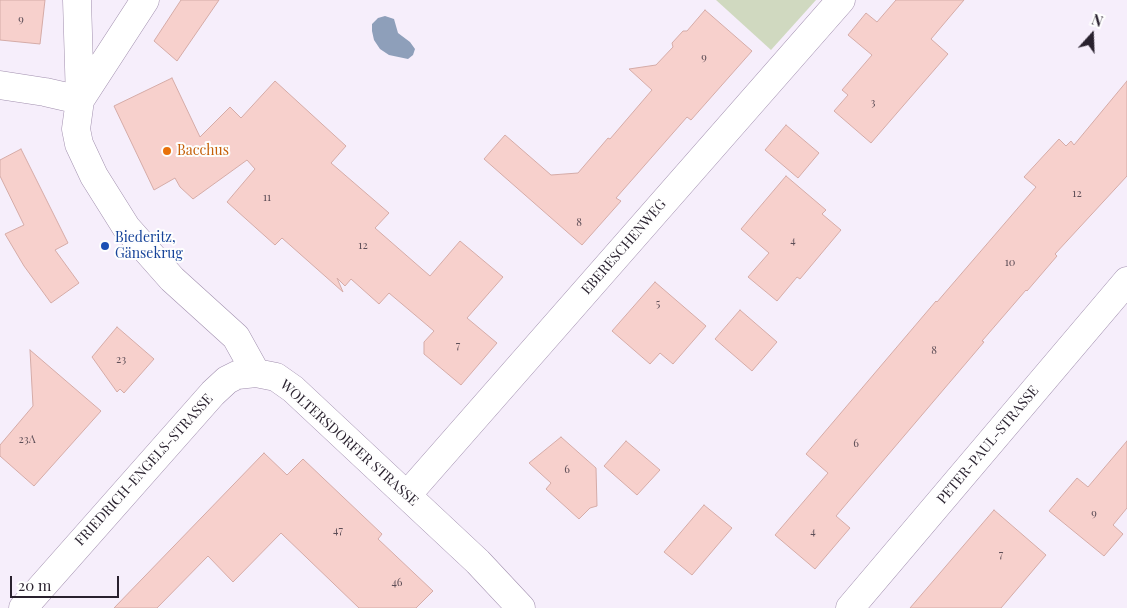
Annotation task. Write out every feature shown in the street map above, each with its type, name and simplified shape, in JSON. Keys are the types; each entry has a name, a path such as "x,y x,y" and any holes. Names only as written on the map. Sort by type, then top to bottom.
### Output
{"street":[{"path":"77,0 80,100 76,129 79,144 94,176 126,227 172,279 236,336 256,373"},
{"path":"80,100 145,0"},
{"name":"EBERESCHENWEG","path":"407,494 841,0"},
{"path":"0,86 44,92 80,100"},
{"name":"PETER-PAUL-STRASSE","path":"850,608 1127,281"},
{"name":"WOLTERSDORFER STRASSE","path":"256,373 276,377 293,389 478,562 521,608"},
{"name":"FRIEDRICH-ENGELS-STRASSE","path":"22,608 212,393 227,380 237,375 256,373"}],"green space":[{"path":"716,0 816,0 771,50"}],"water":[{"path":"385,16 394,19 398,33 410,42 415,49 413,55 408,59 389,55 380,49 374,40 372,24 378,18"}],"building":[{"path":"0,0 45,0 40,44 0,40"},
{"path":"181,0 219,0 177,61 154,41"},
{"path":"896,0 964,0 931,39 948,54 871,143 834,111 848,95 842,90 872,55 848,35 866,13 877,22"},
{"path":"705,10 752,51 691,120 687,117 616,198 621,201 582,245 484,159 505,135 551,175 578,173 652,90 629,69 656,65 673,47 672,43 683,31 687,31"},
{"path":"172,78 200,137 230,107 241,118 275,81 346,146 331,163 389,213 375,228 430,276 460,241 503,277 467,318 497,343 461,385 424,354 424,342 434,331 389,293 379,304 351,279 345,286 337,278 343,292 282,238 275,245 227,202 255,169 247,160 193,199 180,187 175,178 154,190 114,106"},
{"path":"1127,81 1127,176 1055,254 1057,256 982,341 984,342 836,516 850,528 815,569 775,535 828,473 806,454 1036,187 1024,177 1059,139 1066,146 1071,141 1074,145"},
{"path":"786,125 819,153 798,178 765,150"},
{"path":"21,149 68,243 55,250 79,283 51,303 24,266 5,234 24,225 0,176 0,160"},
{"path":"786,176 826,210 822,214 841,230 800,279 797,277 777,301 748,277 769,253 741,229"},
{"path":"655,282 706,326 673,364 660,353 650,364 612,331"},
{"path":"740,310 777,342 752,371 715,339"},
{"path":"117,327 154,359 124,393 120,389 117,392 92,357"},
{"path":"30,350 101,411 34,486 0,456 0,445 33,406"},
{"path":"561,437 596,468 597,506 590,508 579,519 546,489 551,483 529,463"},
{"path":"626,441 660,470 637,495 604,466"},
{"path":"1127,441 1127,508 1113,525 1123,534 1104,556 1049,511 1077,478 1088,487"},
{"path":"264,453 287,475 303,459 382,534 378,539 433,591 416,608 359,608 281,533 233,582 208,556 157,608 114,608"},
{"path":"704,505 732,528 692,575 664,552"},
{"path":"994,510 1046,555 1001,608 910,608"}],"place":[{"name":"Bacchus","path":"167,151"},
{"name":"Biederitz, Gänsekrug","path":"105,246"}]}
